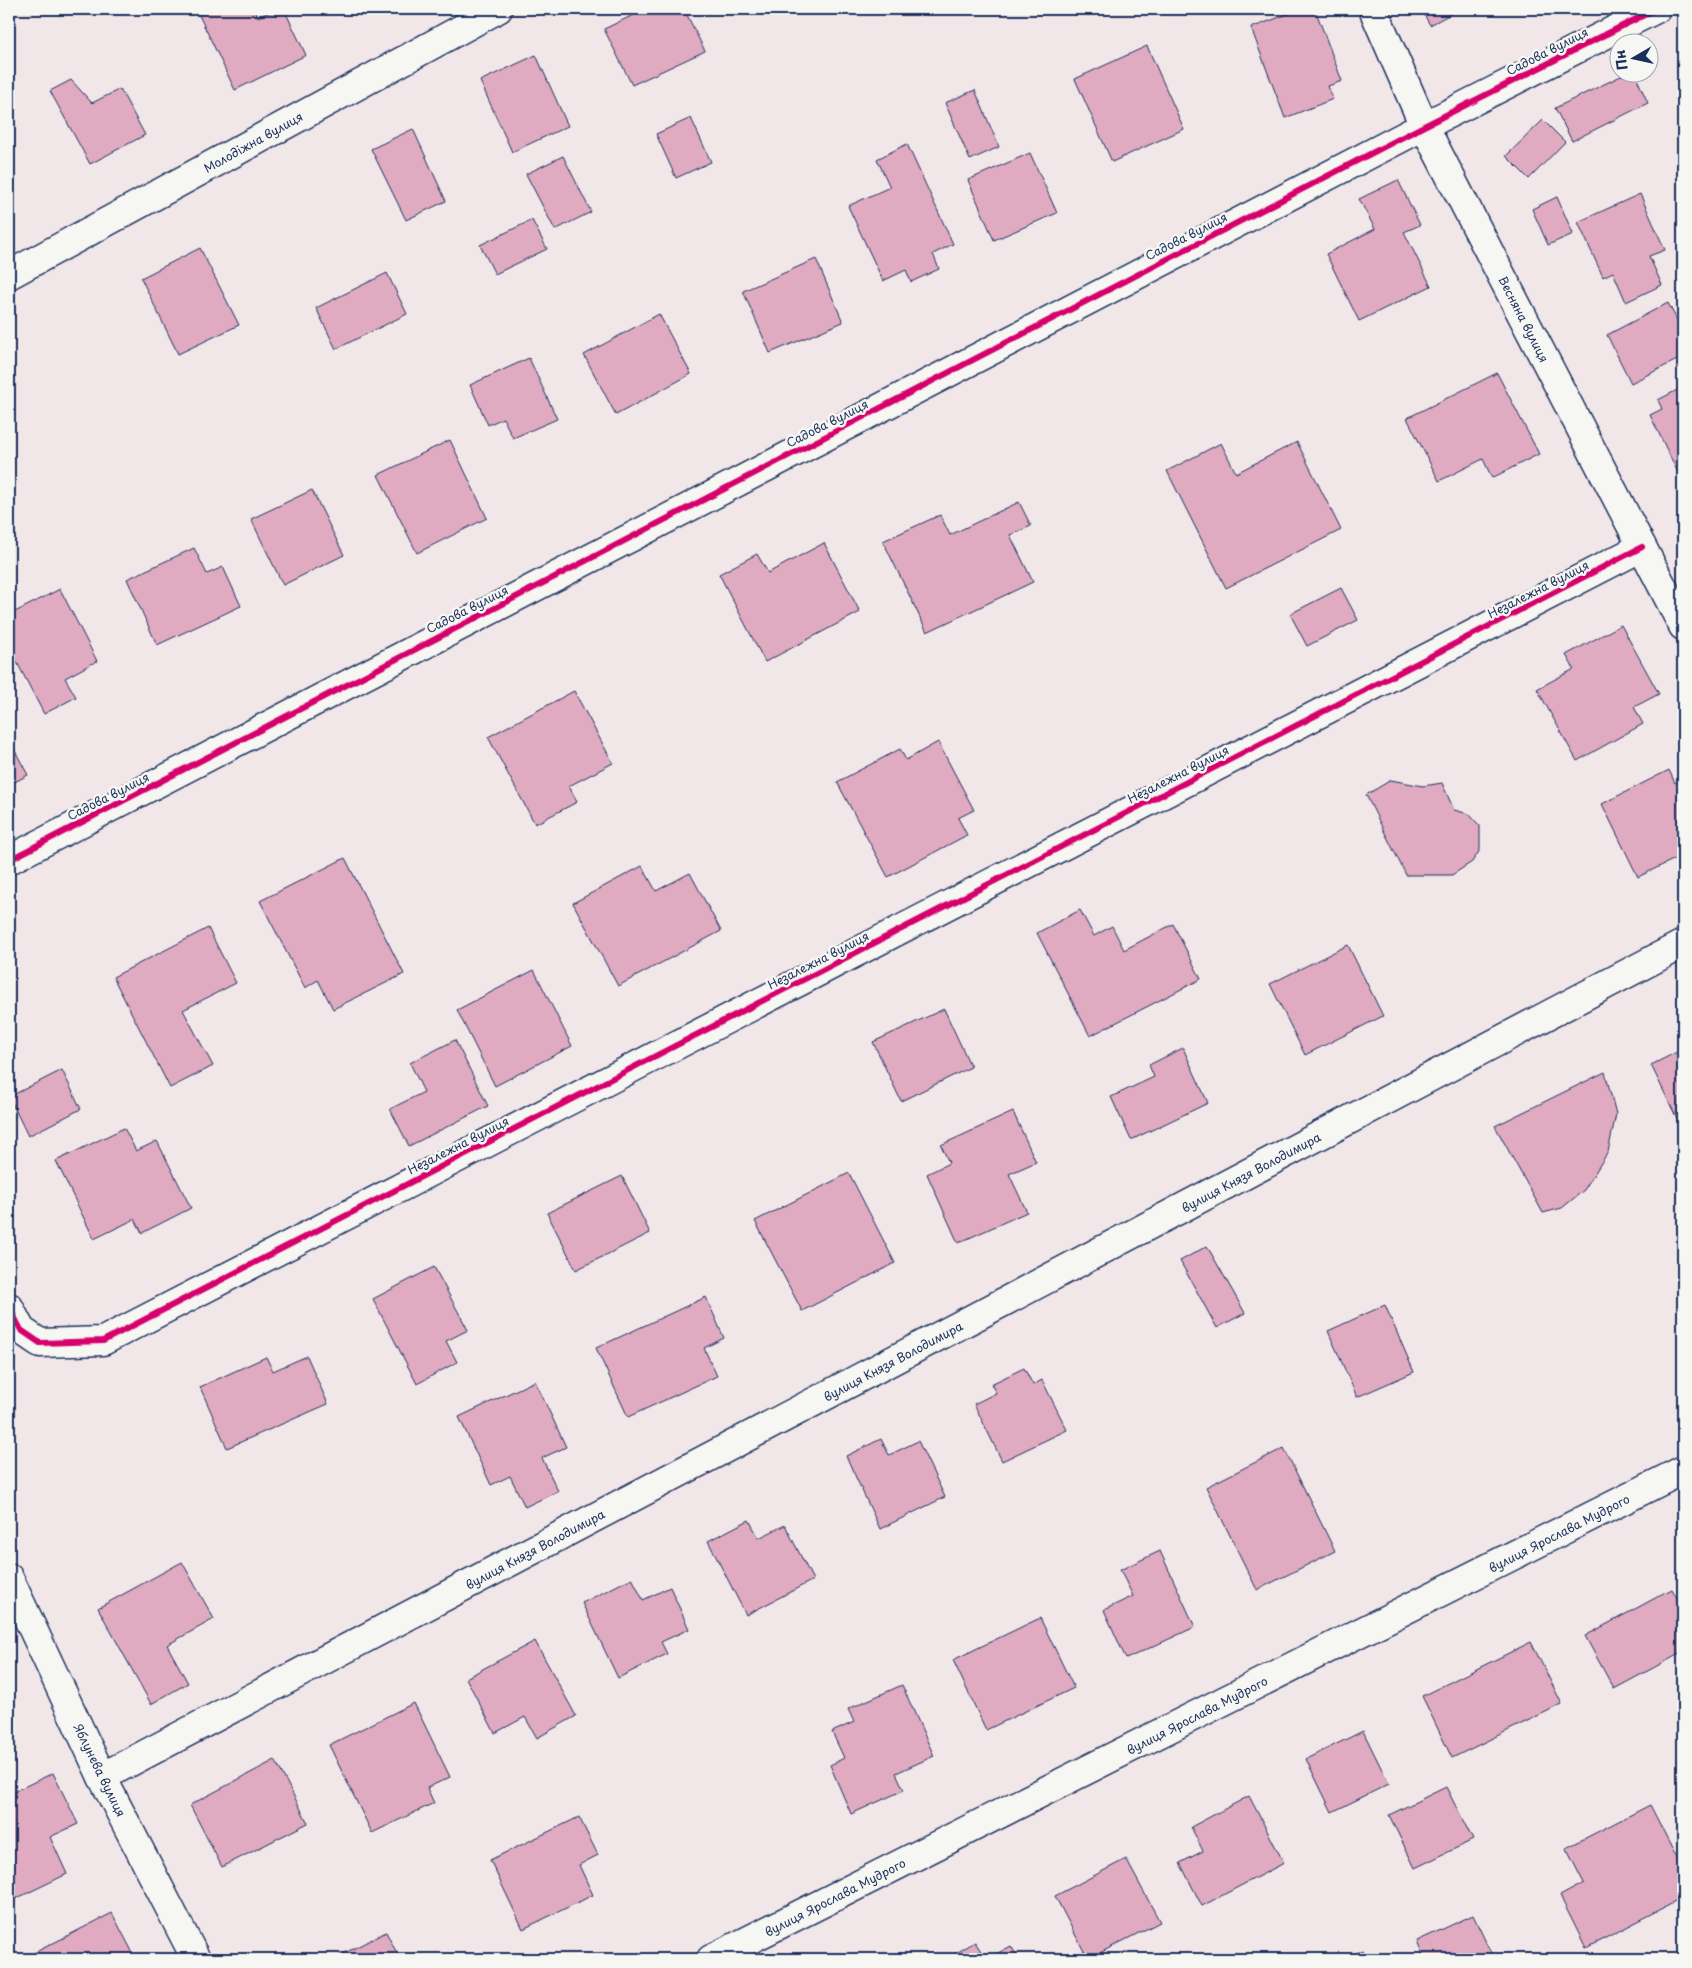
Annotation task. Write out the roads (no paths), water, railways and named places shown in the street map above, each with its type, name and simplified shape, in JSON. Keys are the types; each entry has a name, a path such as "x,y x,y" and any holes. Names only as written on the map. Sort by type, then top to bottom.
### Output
{"street":[{"name":"Молодіжна вулиця","path":"9,275 498,9"},
{"name":"Весняна вулиця","path":"1373,9 1424,126 1683,626"},
{"name":"Садова вулиця","path":"9,860 1424,126 1656,9"},
{"name":"Незалежна вулиця","path":"9,1307 21,1330 40,1343 103,1341 1642,547"},
{"name":"вулиця Князя Володимира","path":"102,1777 1683,944"},
{"name":"вулиця Ярослава Мудрого","path":"710,1959 1683,1470"},
{"name":"Яблунева вулиця","path":"9,1578 102,1777 196,1959"}]}
